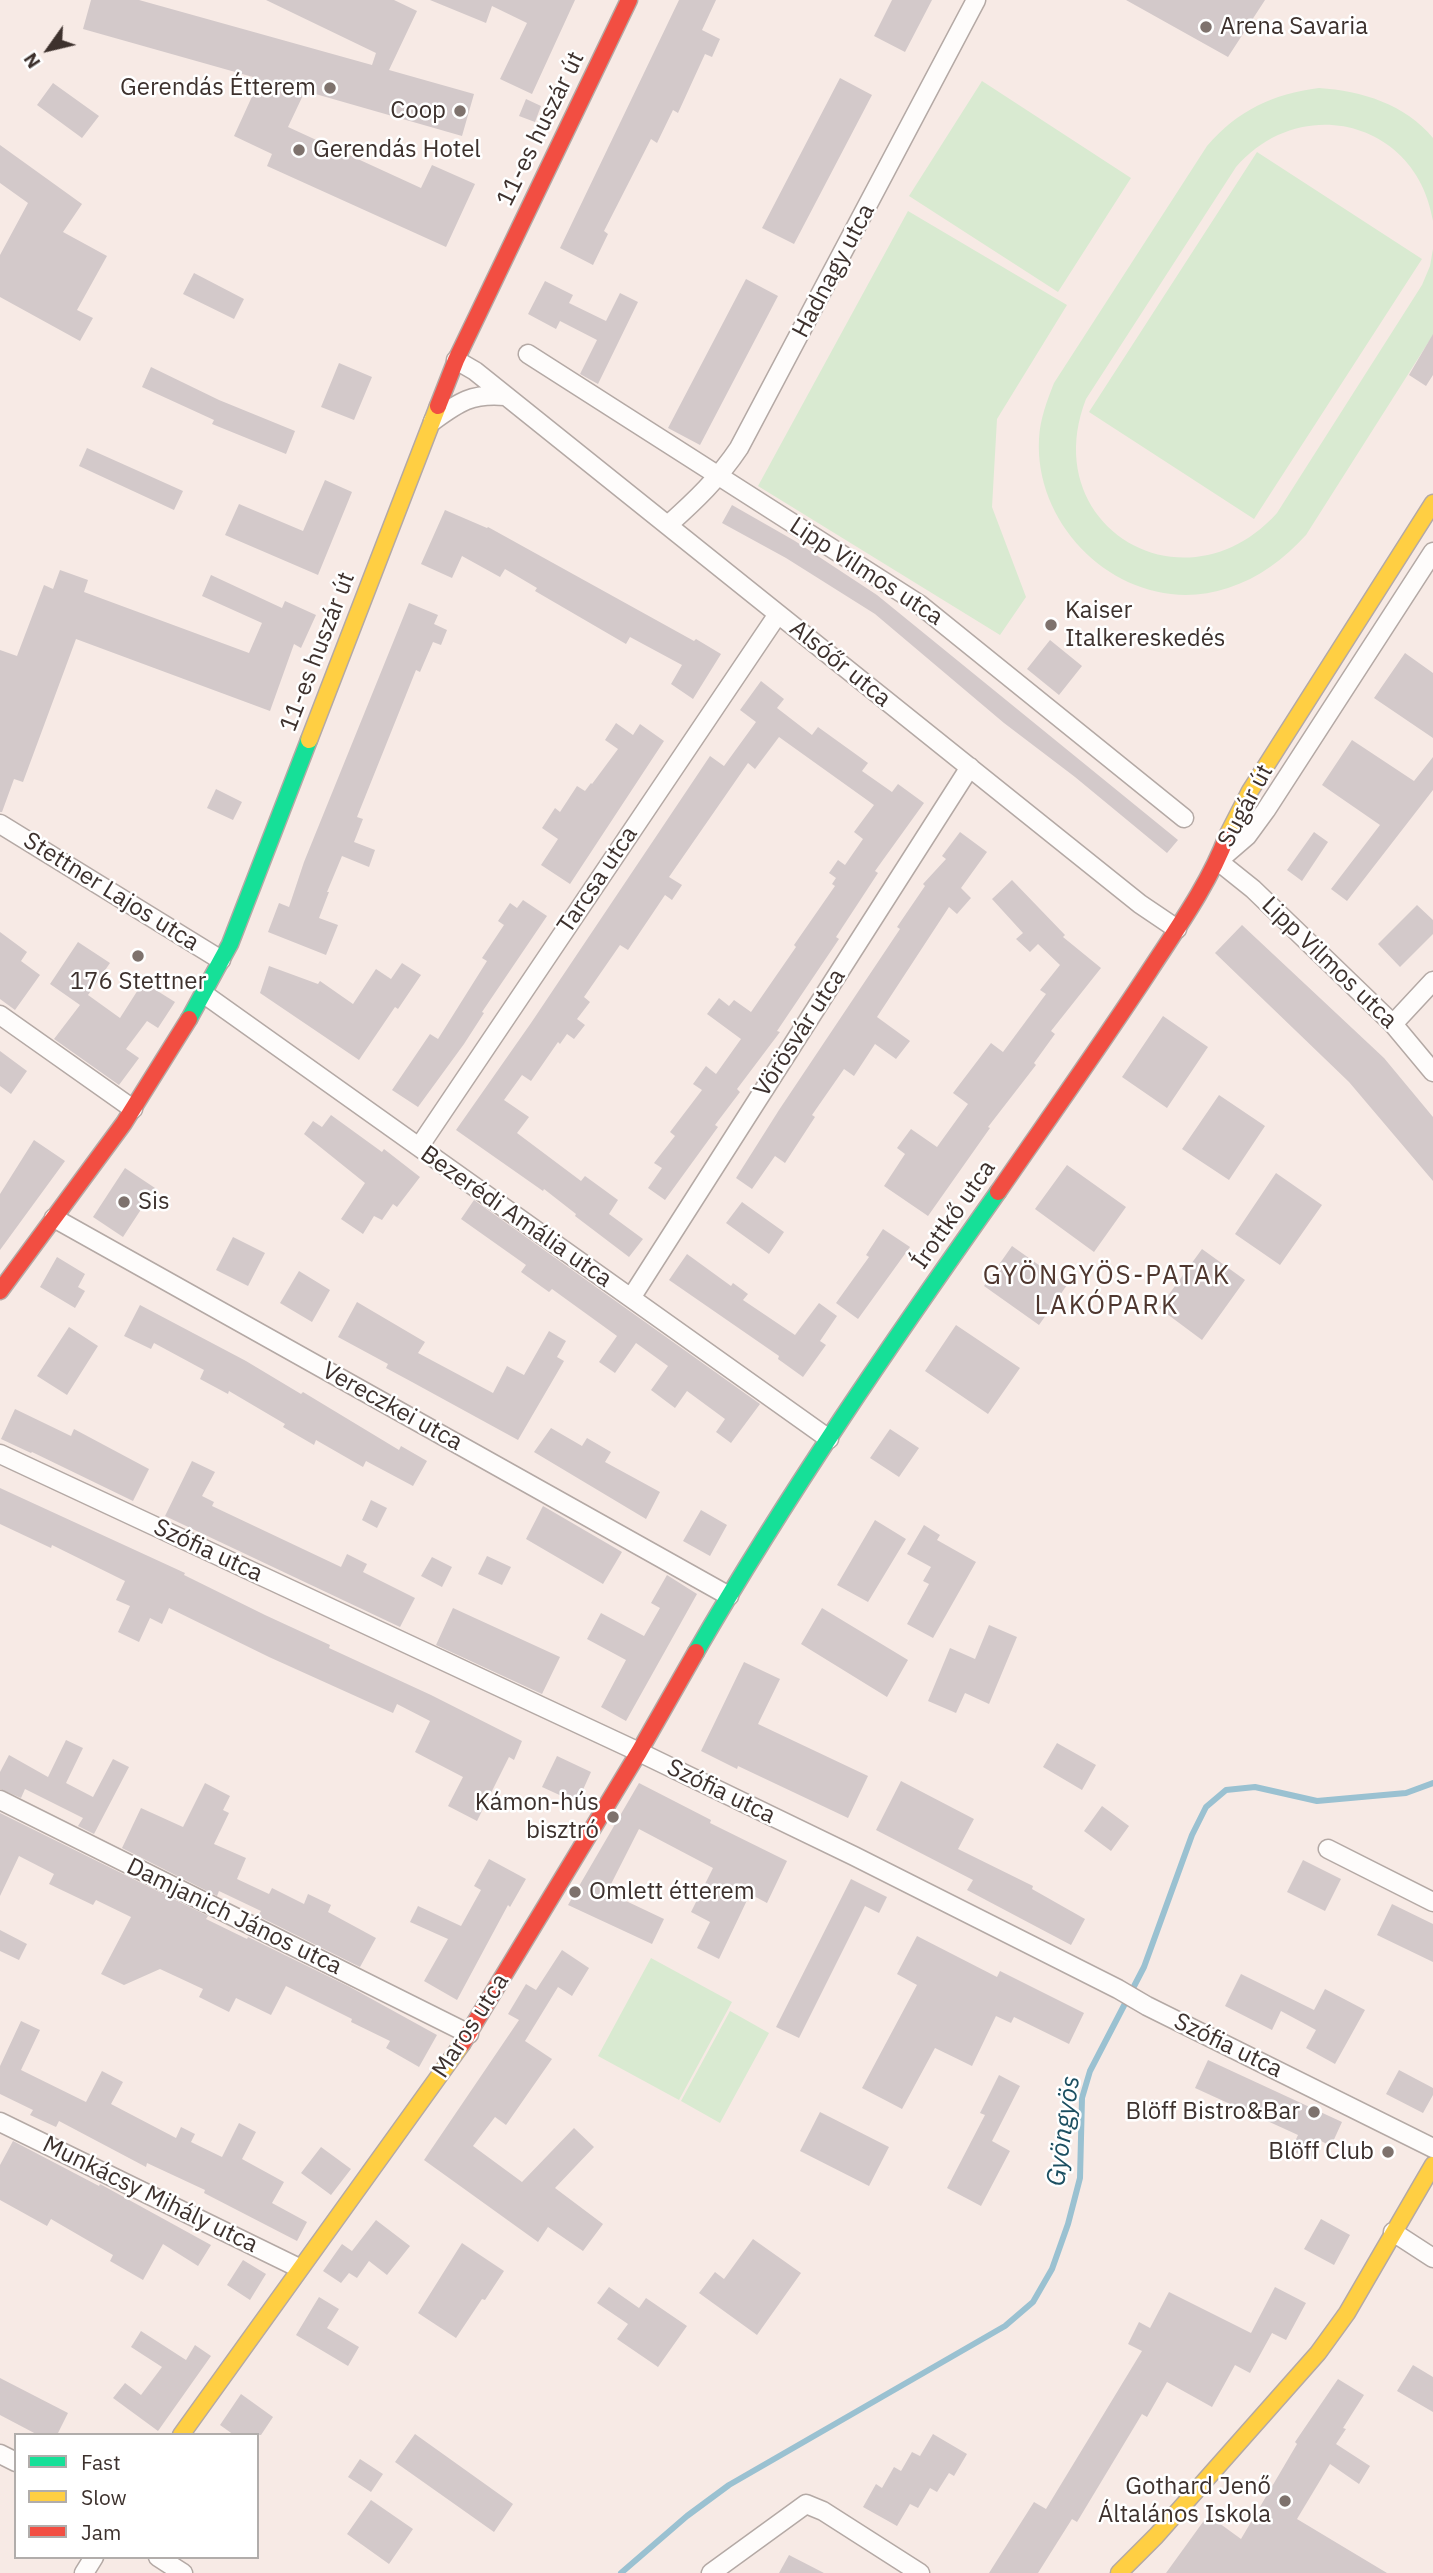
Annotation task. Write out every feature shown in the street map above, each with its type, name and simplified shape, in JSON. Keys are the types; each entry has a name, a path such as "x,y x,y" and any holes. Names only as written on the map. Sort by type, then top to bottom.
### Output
{"street":[{"name":"11-es huszár út","path":"0,1291 134,1109 204,995 243,911 456,360 629,0"},
{"name":"Hadnagy utca","path":"668,525 718,477 739,447 976,0"},
{"name":"Lipp Vilmos utca","path":"528,354 919,604 1184,818"},
{"name":"Alsóőr utca","path":"456,360 475,371 1140,904 1177,929"},
{"path":"430,424 465,399 477,395 505,396"},
{"name":"Sugár út","path":"1218,862 1233,821 1250,791 1433,503"},
{"name":"Sugár út","path":"1218,862 1247,836 1266,810 1433,552"},
{"name":"Tarcsa utca","path":"418,1147 778,614"},
{"name":"Vörösvár utca","path":"631,1298 970,768"},
{"name":"Stettner Lajos utca","path":"0,824 221,960"},
{"name":"Lipp Vilmos utca","path":"1218,862 1254,890 1393,1024 1433,1072"},
{"name":"Írottkő utca","path":"729,1596 877,1364 1107,1036 1218,862"},
{"path":"1393,1024 1433,981"},
{"name":"Bezerédi Amália utca","path":"204,995 829,1439"},
{"path":"0,1016 134,1109"},
{"name":"Vereczkei utca","path":"54,1218 729,1596"},
{"name":"Szófia utca","path":"0,1454 639,1752 842,1850 1433,2148"},
{"name":"Maros utca","path":"182,2433 469,2034 639,1752 729,1596"},
{"name":"Damjanich János utca","path":"0,1800 469,2034"},
{"path":"1328,1849 1433,1902"},
{"name":"Munkácsy Mihály utca","path":"0,2122 299,2268"},
{"path":"1119,2573 1156,2536 1318,2353 1347,2313 1433,2165"},
{"path":"1393,2232 1433,2258"},
{"path":"711,2573 806,2504 822,2511 920,2573"},
{"path":"161,2559 183,2573"}],"green space":[{"path":"982,81 1131,178 1058,292 909,196"},
{"path":"1319,88 1351,92 1382,101 1409,116 1433,138 1433,221 1423,187 1405,160 1381,140 1353,128 1323,125 1292,130 1262,144 1236,167 1086,399 1076,445 1082,485 1100,518 1128,542 1163,556 1201,556 1240,543 1277,513 1422,285 1433,249 1433,335 1306,535 1289,552 1261,573 1228,588 1192,595 1158,592 1125,580 1096,562 1072,537 1053,508 1042,475 1039,439 1046,403 1054,383 1207,146 1231,123 1257,106 1272,99"},
{"path":"1257,152 1422,259 1254,519 1089,412"},
{"path":"908,211 1067,305 997,419 992,507 1026,597 1000,635 758,486"},
{"path":"651,1958 732,2002 679,2100 598,2056"},
{"path":"730,2011 769,2033 720,2123 681,2101"}],"building":[{"path":"91,0 139,0 372,65 376,53 266,0 394,0 417,11 389,70 474,94 462,136 305,91 288,127 421,188 432,165 475,184 446,247 267,166 272,154 234,136 260,79 83,29"},
{"path":"430,0 575,0 532,94 500,79 527,23 492,6 486,23"},
{"path":"679,0 716,0 702,30 720,39 712,57 705,54 678,113 673,110 657,143 651,139 604,231 608,234 593,265 560,248"},
{"path":"892,0 932,0 905,52 874,36"},
{"name":"Arena Savaria","path":"1126,0 1265,0 1228,57"},
{"path":"840,78 872,95 794,244 762,228"},
{"path":"53,83 99,116 82,138 37,105"},
{"path":"526,99 541,106 535,122 519,116"},
{"path":"0,145 82,204 63,232 107,256 77,310 93,318 80,341 0,297 0,255 28,203 0,183"},
{"path":"194,273 244,299 234,319 183,294"},
{"path":"746,279 778,296 700,445 668,428"},
{"path":"545,281 573,295 569,303 606,321 620,293 638,302 598,384 580,374 597,340 560,321 556,329 528,314"},
{"path":"1433,334 1433,375 1426,386 1409,375"},
{"path":"339,363 372,377 354,420 321,407"},
{"path":"151,367 219,400 295,431 286,454 212,424 214,420 142,387"},
{"path":"87,448 183,491 174,510 79,466"},
{"path":"325,480 352,492 318,575 225,535 239,504 303,531"},
{"path":"732,505 795,541 877,595 1178,840 1167,853 1004,723 875,614 786,558 722,523"},
{"path":"445,510 488,527 721,654 693,699 671,684 682,665 630,637 626,644 535,591 537,588 505,569 500,577 462,556 452,578 421,564"},
{"path":"60,570 88,580 84,592 249,653 262,623 202,596 211,575 282,608 285,601 316,615 301,648 294,644 270,711 76,639 23,782 14,779 0,812 0,650 17,656 44,585 53,589"},
{"path":"409,603 438,615 434,624 447,630 441,645 433,642 420,672 416,670 357,817 363,819 354,842 375,850 369,867 342,856 327,892 319,918 338,925 326,955 268,932 279,903 289,907 304,862"},
{"path":"1050,640 1082,666 1059,695 1027,669"},
{"path":"1405,653 1433,673 1433,738 1374,698"},
{"path":"761,681 784,699 777,708 812,735 818,727 868,763 862,771 892,792 898,784 924,803 875,871 878,873 836,937 839,939 777,1031 780,1032 737,1089 740,1092 715,1125 718,1127 665,1200 648,1188 662,1168 654,1163 675,1136 670,1132 702,1090 693,1084 706,1066 716,1074 741,1039 707,1014 719,998 729,1006 734,1000 751,1012 835,886 832,884 836,878 829,873 838,860 845,865 863,839 854,832 874,805 779,737 755,769 748,763 669,877 682,885 672,900 665,895 628,950 620,945 584,997 590,1002 577,1019 585,1025 574,1039 567,1034 560,1044 558,1042 531,1081 522,1075 504,1100 529,1117 517,1133 581,1181 585,1176 618,1200 609,1214 643,1239 629,1257 544,1189 543,1191 456,1130 710,756 724,766 756,722 740,710"},
{"path":"616,723 633,735 640,724 664,741 570,884 541,865 558,839 542,828 555,808 560,812 577,786 585,791 592,784 618,749 605,740"},
{"path":"1352,740 1414,781 1433,757 1433,790 1347,901 1331,889 1380,825 1322,785"},
{"path":"216,789 242,802 233,820 207,808"},
{"path":"960,832 987,852 961,888 971,898 957,914 949,907 877,1017 910,1041 896,1059 875,1044 854,1076 844,1069 812,1115 815,1117 785,1163 775,1156 752,1189 736,1178 900,929 897,927 925,886 923,884 946,859 942,856"},
{"path":"1314,832 1328,842 1302,881 1287,870"},
{"path":"1012,880 1065,935 1063,937 1101,968 1051,1031 1055,1034 1034,1063 1036,1065 988,1127 990,1128 928,1216 884,1186 905,1154 897,1148 911,1129 937,1147 968,1104 953,1093 991,1043 1003,1052 1046,994 1040,990 1060,965 1038,944 1030,952 1016,939 1023,933 992,899"},
{"path":"523,900 547,916 482,1012 484,1013 464,1044 418,1107 392,1090 430,1034 438,1039 487,961 482,958 504,925 498,921 510,903 517,908"},
{"path":"1417,905 1433,920 1433,934 1400,967 1378,944"},
{"path":"1242,925 1384,1058 1433,1117 1433,1181 1349,1082 1215,953"},
{"path":"0,932 27,952 21,961 40,975 15,1010 0,999"},
{"path":"78,942 110,963 88,995 120,1018 143,982 175,1002 158,1028 147,1021 126,1049 139,1058 119,1085 54,1039 80,1005 50,984"},
{"path":"402,963 421,975 398,1009 395,1007 359,1060 260,993 269,966 318,984 320,981 353,1004 376,969 391,979"},
{"path":"1163,1016 1208,1047 1167,1108 1122,1077"},
{"path":"0,1051 27,1071 11,1094 0,1086"},
{"path":"1219,1095 1265,1126 1229,1180 1182,1149"},
{"path":"331,1115 382,1152 384,1149 420,1177 397,1207 393,1204 382,1220 374,1216 363,1234 341,1219 365,1183 304,1134 313,1121 322,1127"},
{"path":"34,1140 65,1161 0,1250 0,1194"},
{"path":"1067,1165 1126,1207 1094,1252 1035,1209"},
{"name":"Sis","path":"125,1168 155,1188 123,1237 93,1217"},
{"path":"1276,1173 1322,1205 1280,1265 1235,1234"},
{"path":"474,1200 760,1404 731,1443 716,1432 725,1419 687,1391 675,1408 651,1390 668,1366 636,1343 615,1373 599,1362 617,1336 552,1289 549,1292 521,1272 526,1265 461,1219"},
{"path":"742,1202 784,1232 769,1254 726,1223"},
{"path":"883,1229 910,1247 858,1319 836,1303 869,1257 866,1255"},
{"path":"233,1237 265,1253 248,1286 216,1270"},
{"path":"1012,1246 1067,1285 1039,1325 984,1286"},
{"path":"1202,1249 1245,1280 1202,1340 1159,1308"},
{"path":"687,1254 731,1286 733,1283 748,1294 743,1300 795,1335 819,1303 837,1316 820,1341 826,1345 803,1377 778,1359 779,1356 669,1280"},
{"path":"57,1257 85,1274 78,1287 85,1291 75,1308 40,1287"},
{"path":"299,1271 330,1290 312,1322 280,1303"},
{"path":"357,1302 425,1342 418,1353 493,1393 507,1366 524,1375 549,1331 566,1341 557,1357 564,1361 518,1440 386,1368 388,1364 338,1337"},
{"path":"140,1305 246,1361 301,1394 303,1392 399,1450 401,1446 427,1461 413,1486 366,1461 363,1467 316,1440 314,1445 283,1427 285,1424 229,1391 228,1394 200,1379 204,1370 154,1343 151,1349 124,1336"},
{"path":"956,1325 1020,1368 988,1414 925,1371"},
{"path":"69,1327 98,1346 67,1395 37,1376"},
{"path":"15,1409 71,1436 74,1429 149,1469 133,1501 1,1439"},
{"path":"551,1428 582,1446 587,1438 611,1452 605,1462 660,1492 646,1519 534,1452"},
{"path":"890,1429 919,1448 899,1477 870,1458"},
{"path":"192,1461 215,1472 202,1496 214,1502 212,1506 341,1567 347,1554 367,1564 363,1572 415,1598 400,1627 165,1516"},
{"path":"0,1488 185,1573 184,1575 330,1645 329,1648 522,1741 514,1760 509,1757 477,1821 448,1806 463,1777 415,1752 430,1721 397,1704 393,1713 169,1608 162,1624 150,1618 139,1642 118,1632 130,1606 116,1600 125,1581 52,1545 51,1548 0,1524"},
{"path":"371,1500 387,1508 377,1528 362,1520"},
{"path":"543,1506 622,1552 603,1584 526,1539"},
{"path":"701,1510 727,1525 710,1556 683,1541"},
{"path":"875,1520 906,1539 868,1602 837,1585"},
{"path":"924,1525 940,1535 937,1540 976,1562 933,1638 907,1624 929,1584 923,1581 931,1567 907,1554"},
{"path":"487,1556 511,1567 502,1585 478,1574"},
{"path":"432,1557 452,1567 442,1587 421,1576"},
{"path":"667,1575 697,1594 626,1721 601,1707 626,1660 587,1639 601,1613 644,1636 660,1608 651,1603"},
{"path":"453,1608 560,1657 542,1694 436,1645"},
{"path":"822,1608 908,1660 887,1697 801,1644"},
{"path":"989,1625 1017,1637 989,1704 965,1693 956,1713 928,1701 950,1648 975,1659"},
{"path":"744,1662 780,1679 758,1724 868,1776 848,1818 701,1751"},
{"path":"66,1740 83,1748 66,1783 93,1797 113,1759 129,1767 94,1834 78,1826 83,1818 25,1789 21,1798 0,1789 0,1772 9,1755 48,1777"},
{"path":"1057,1743 1096,1765 1082,1790 1043,1767"},
{"path":"557,1756 591,1772 577,1803 542,1787"},
{"path":"901,1781 974,1819 958,1849 1033,1886 1032,1889 1085,1919 1071,1945 967,1890 973,1880 876,1830"},
{"path":"205,1783 230,1796 223,1810 229,1813 214,1844 246,1858 237,1879 269,1894 272,1888 304,1904 308,1894 331,1905 328,1912 376,1938 360,1967 258,1916 261,1911 219,1891 217,1896 122,1848 141,1808 183,1827"},
{"path":"639,1783 711,1820 710,1823 787,1861 767,1903 750,1894 719,1959 697,1948 710,1922 691,1912 713,1868 639,1829 607,1892 664,1919 652,1944 568,1905"},
{"path":"1102,1806 1129,1826 1111,1851 1084,1831"},
{"path":"0,1813 208,1916 206,1919 350,1987 437,2035 419,2067 386,2048 390,2041 286,1986 271,2015 236,1998 229,2012 199,1997 203,1989 160,1969 124,1985 101,1974 131,1917 96,1900 93,1905 49,1884 54,1874 19,1856 0,1896"},
{"path":"489,1859 526,1879 510,1907 508,1905 457,2000 424,1981 448,1939 410,1922 418,1906 461,1926 481,1890 474,1886"},
{"path":"1303,1860 1341,1879 1325,1911 1287,1892"},
{"path":"851,1879 887,1897 879,1913 865,1906 799,2038 776,2027"},
{"path":"1392,1904 1433,1924 1433,1962 1377,1935"},
{"path":"0,1930 27,1944 19,1960 0,1951"},
{"path":"917,1936 997,1977 1000,1971 1084,2013 1069,2044 1014,2017 1011,2023 996,2016 972,2066 935,2048 902,2109 862,2088 917,1985 897,1974"},
{"path":"562,1950 589,1968 572,1996 558,1987 525,2041 552,2059 506,2125 495,2117 473,2146 522,2182 574,2128 594,2147 555,2188 603,2224 583,2251 548,2227 538,2242 424,2160 519,2020 508,2014 526,1984 536,1990"},
{"path":"1241,1974 1314,2010 1325,1989 1365,2010 1335,2064 1306,2048 1316,2030 1281,2011 1272,2030 1225,2006"},
{"path":"21,2021 40,2030 21,2070 86,2102 102,2071 123,2082 111,2104 176,2138 181,2127 195,2134 191,2142 222,2157 239,2123 256,2132 242,2159 284,2182 272,2203 307,2222 297,2241 204,2193 205,2190 147,2163 146,2167 59,2121 56,2127 30,2115 33,2110 0,2094 0,2066"},
{"path":"1208,2060 1342,2122 1331,2146 1319,2140 1310,2160 1291,2150 1298,2135 1195,2088"},
{"path":"1399,2070 1433,2088 1433,2095 1423,2113 1386,2094"},
{"path":"999,2075 1020,2086 992,2141 1010,2151 981,2206 947,2188 985,2115 980,2113"},
{"path":"820,2112 889,2147 869,2186 800,2151"},
{"path":"13,2141 99,2186 100,2184 211,2245 198,2266 163,2244 143,2280 110,2261 113,2255 51,2219 47,2226 0,2200 0,2165"},
{"path":"321,2147 351,2169 331,2195 301,2173"},
{"path":"1321,2219 1350,2235 1334,2265 1304,2249"},
{"path":"376,2220 410,2246 387,2275 369,2261 357,2278 349,2273 341,2283 323,2271 342,2244 352,2251"},
{"path":"753,2239 801,2273 757,2335 699,2293 715,2272 724,2279"},
{"path":"462,2243 504,2271 456,2338 418,2313"},
{"path":"243,2260 266,2274 250,2300 227,2285"},
{"path":"609,2287 639,2308 646,2298 687,2326 658,2367 617,2339 628,2324 597,2303"},
{"path":"1275,2287 1306,2303 1286,2340 1272,2333 1250,2373 1235,2365 1212,2407 1167,2382 1147,2417 1142,2414 1077,2522 1072,2519 1038,2573 989,2573 1034,2502 1046,2509 1142,2351 1128,2344 1139,2322 1150,2328 1169,2292 1251,2333"},
{"path":"319,2297 339,2309 327,2328 359,2347 348,2366 296,2335"},
{"path":"141,2331 186,2360 195,2345 211,2356 158,2431 113,2398 125,2383 141,2395 162,2367 131,2347"},
{"path":"1413,2365 1433,2377 1433,2412 1397,2391"},
{"path":"0,2378 68,2413 58,2433 34,2433 0,2415"},
{"path":"1338,2379 1364,2395 1336,2444 1370,2466 1359,2484 1330,2464 1297,2519 1387,2573 1166,2573 1208,2515 1241,2539 1297,2444 1295,2442"},
{"path":"241,2394 273,2417 261,2435 231,2433 220,2425"},
{"path":"415,2434 513,2504 494,2532 395,2462"},
{"path":"933,2434 967,2454 954,2476 949,2473 937,2492 930,2488 918,2508 910,2504 897,2526 863,2507 876,2484 882,2488 894,2467 901,2471 912,2452 920,2456"},
{"path":"360,2459 383,2474 371,2492 348,2477"},
{"path":"371,2500 413,2529 389,2564 347,2534"},
{"path":"789,2555 824,2573 779,2573"}],"waterway":[{"name":"Gyöngyös","path":"621,2573 687,2516 729,2485 1005,2326 1033,2302 1052,2269 1080,2178 1082,2098 1090,2071 1144,1967 1192,1835 1206,1807 1226,1790 1255,1787 1317,1801 1406,1793 1433,1783"}],"traffic: fast":[{"path":"189,1019 230,944 309,740"},
{"path":"696,1652 767,1534 842,1419 998,1192"}],"traffic: slow":[{"path":"309,740 438,406"},
{"path":"1227,836 1250,791 1433,503"},
{"path":"182,2433 462,2044"},
{"path":"1119,2573 1156,2536 1318,2353 1347,2313 1433,2165"}],"traffic: jam":[{"path":"438,406 456,360 629,0"},
{"path":"998,1192 1182,921 1202,888 1227,836"},
{"path":"0,1291 124,1123 189,1019"},
{"path":"462,2044 639,1752 696,1652"}],"place":[{"name":"Arena Savaria","path":"1206,27"},
{"name":"Gerendás Étterem","path":"330,88"},
{"name":"Coop","path":"460,111"},
{"name":"Gerendás Hotel","path":"299,150"},
{"name":"Kaiser Italkereskedés","path":"1051,625"},
{"name":"176 Stettner","path":"138,956"},
{"name":"Sis","path":"124,1202"},
{"name":"Kámon-hús bisztró","path":"613,1817"},
{"name":"Omlett étterem","path":"575,1892"},
{"name":"Blöff Bistro&Bar","path":"1314,2112"},
{"name":"Blöff Club","path":"1388,2152"},
{"name":"Gothard Jenő Általános Iskola","path":"1285,2501"}],"district":[{"name":"GYÖNGYÖS-PATAK LAKÓPARK","path":"1107,1291"}]}
